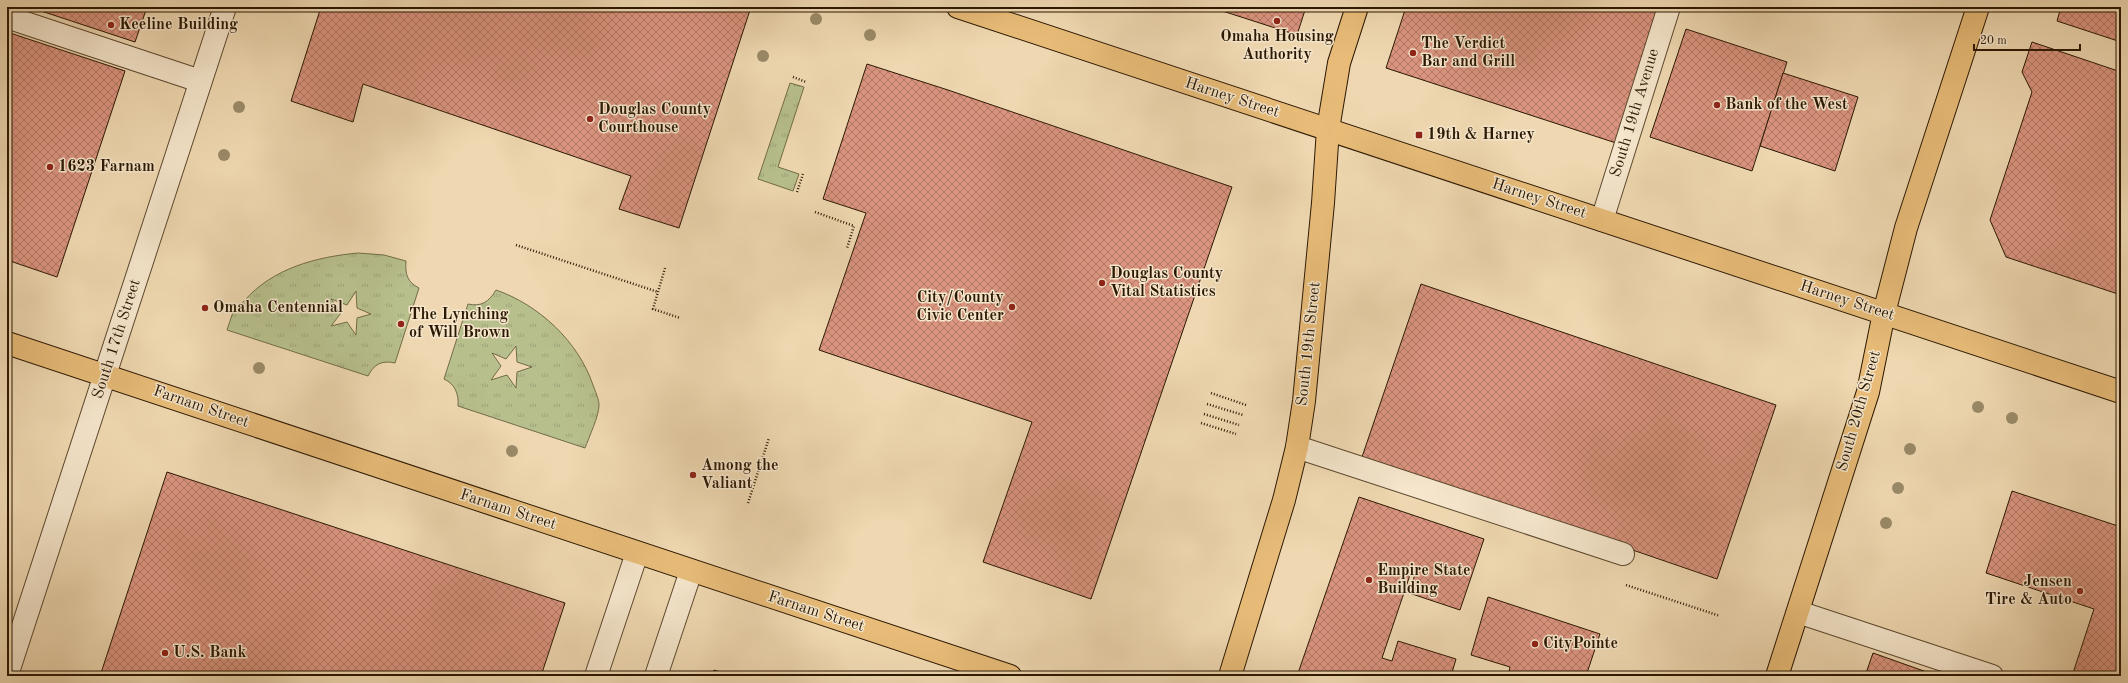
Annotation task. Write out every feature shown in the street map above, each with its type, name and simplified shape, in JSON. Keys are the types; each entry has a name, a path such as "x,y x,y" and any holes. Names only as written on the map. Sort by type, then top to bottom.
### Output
{"main road":[{"name":"Harney Street","path":"958,7 2121,392"},
{"name":"South 19th Street","path":"1230,676 1282,506 1297,447 1304,401 1323,204 1328,129 1338,63 1357,7"},
{"name":"South 20th Street","path":"1777,676 1868,392 1884,313 1906,228 1978,7"},
{"name":"Farnam Street","path":"7,343 1010,676"}],"street":[{"name":"South 17th Street","path":"9,661 105,376 225,7"},
{"name":"South 19th Avenue","path":"1602,220 1669,7"},
{"path":"7,17 200,81"},
{"path":"1297,447 1622,554"},
{"path":"596,676 637,553"},
{"path":"656,676 691,571"},
{"path":"1798,612 1992,676"}],"path":[{"path":"793,77 806,82"},
{"path":"797,192 803,174"},
{"path":"815,212 854,226 847,248"},
{"path":"516,245 658,292"},
{"path":"665,268 653,309 680,318"},
{"path":"1211,393 1246,405"},
{"path":"1207,404 1243,415"},
{"path":"1204,414 1239,425"},
{"path":"1200,423 1236,434"},
{"path":"748,503 769,438"},
{"path":"1626,585 1720,616"}],"green space":[{"path":"790,83 804,87 778,167 799,174 793,191 758,179"},
{"path":"358,253 384,255 406,261 406,270 409,280 419,288 395,363 386,362 379,364 373,368 368,376 227,330 232,315 236,309 268,280 296,266 311,261","holes":["356,291 357,308 371,314 357,318 356,335 347,322 331,326 341,313 331,299 347,305"]},
{"path":"496,290 527,305 542,315 567,340 578,354 586,369 599,403 599,410 585,448 458,406 456,390 448,381 444,379 468,304 477,305 484,303","holes":["516,346 517,362 532,367 517,372 516,388 507,375 491,380 501,366 492,353 506,359"]}],"building":[{"name":"Keeline Building","path":"29,7 147,7 135,42"},
{"name":"Douglas County Courthouse","path":"321,7 739,7 750,10 679,228 619,209 631,176 363,84 353,122 291,101"},
{"name":"Omaha Housing Authority","path":"1210,7 1306,7 1297,35"},
{"path":"1406,7 1661,7 1616,143 1386,68"},
{"path":"2061,7 2121,7 2121,42 2057,21"},
{"name":"Bank of the West","path":"1686,29 1787,62 1752,171 1650,137"},
{"name":"1623 Farnam","path":"7,32 125,71 57,277 7,260"},
{"path":"2032,42 2121,72 2121,295 2006,257 1990,220 2032,92 2022,72"},
{"name":"City/County Civic Center","path":"867,64 948,90 1232,187 1091,599 983,562 1032,422 819,350 866,213 823,199"},
{"path":"1783,73 1858,97 1835,171 1760,146"},
{"path":"1421,284 1776,405 1717,579 1362,457"},
{"path":"167,472 565,603 541,676 100,676"},
{"name":"Jensen Tire & Auto","path":"2012,491 2121,527 2121,676 2072,676 2094,609 1986,573"},
{"name":"Empire State Building","path":"1359,497 1484,539 1460,610 1409,593 1417,568 1413,566 1382,658 1392,661 1398,641 1456,659 1451,676 1297,676"},
{"name":"CityPointe","path":"1488,597 1600,634 1586,676 1508,676 1510,667 1471,655"},
{"path":"1873,653 1938,676 1865,676"},
{"path":"714,670 733,676 712,676"},
{"path":"1452,671 1465,676 1451,676"}],"place":[{"name":"Omaha Housing Authority","path":"1277,21"},
{"name":"Keeline Building","path":"111,25"},
{"name":"The Verdict Bar and Grill","path":"1413,53"},
{"name":"Bank of the West","path":"1717,105"},
{"name":"Douglas County Courthouse","path":"590,119"},
{"name":"19th & Harney","path":"1419,135"},
{"name":"1623 Farnam","path":"50,167"},
{"name":"Douglas County Vital Statistics","path":"1102,283"},
{"name":"City/County Civic Center","path":"1012,307"},
{"name":"Omaha Centennial","path":"205,308"},
{"name":"The Lynching of Will Brown","path":"401,324"},
{"name":"Among the Valiant","path":"693,475"},
{"name":"Empire State Building","path":"1369,580"},
{"name":"Jensen Tire & Auto","path":"2080,591"},
{"name":"CityPointe","path":"1535,644"},
{"name":"U.S. Bank","path":"165,653"}]}
